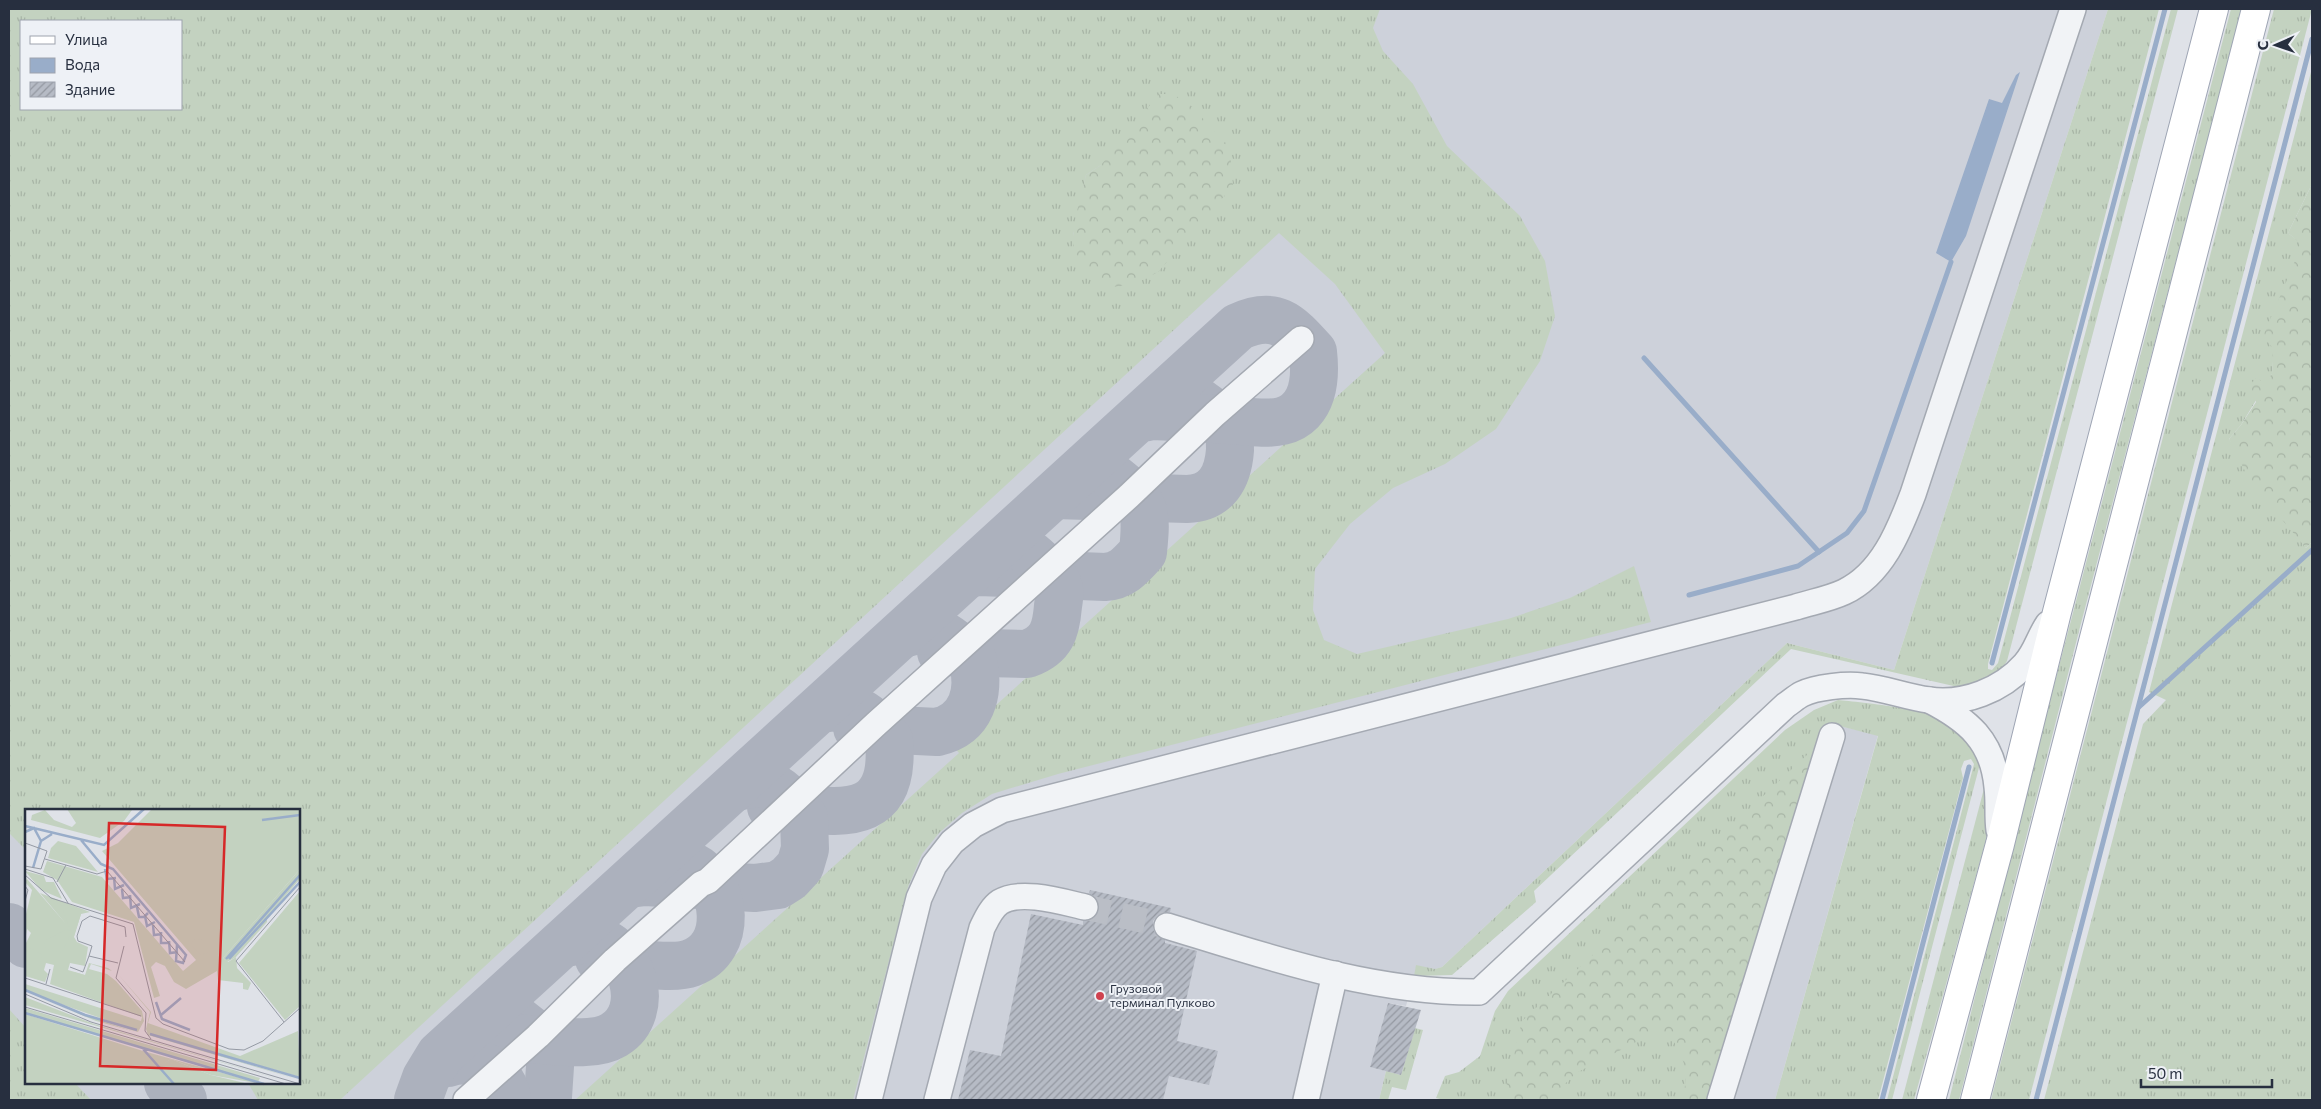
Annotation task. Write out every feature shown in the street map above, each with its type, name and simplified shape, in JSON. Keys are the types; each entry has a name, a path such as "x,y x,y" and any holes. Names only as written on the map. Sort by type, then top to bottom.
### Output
{"main road":[{"path":"1931,1100 2000,844 2056,612 2214,9"},
{"path":"1975,1100 2256,9"}],"street":[{"path":"869,1100 919,898 934,865 952,842 973,825 1002,810 1796,607 1844,592 1871,574 1902,525 2072,9"},
{"path":"466,1100 538,1036 615,960 701,884 708,880 890,711 1129,496 1215,414 1301,339"},
{"path":"1167,926 1255,954 1335,974 1437,992 1479,992 1786,705 1802,694 1828,688 1862,686 1929,700 1950,700 1970,697 1989,690 2006,680 2032,654 2040,635 2056,612"},
{"path":"1929,700 1958,716 1970,726 1988,751 1995,770 1998,790 1996,810 2000,844"},
{"path":"1720,1100 1832,736"},
{"path":"937,1100 982,928 988,916 1000,902 1021,896 1085,907"},
{"path":"1306,1100 1335,974"}],"shaded area":[{"path":"9,9 2108,9 1894,670 1787,643 1442,967 1414,976 1406,1006 1388,1003 1370,1067 1386,1071 1379,1100 9,1100"},
{"path":"1836,725 1878,735 1775,1100 1498,1100"}],"green space":[{"path":"9,9 1380,9 1373,28 1383,51 1413,84 1447,146 1520,216 1545,261 1555,316 1540,361 1496,429 1445,464 1393,488 1350,524 1315,569 1313,610 1324,640 1357,654 1508,619 1570,598 1634,566 1651,622 1058,774 992,794 962,813 939,833 922,854 908,887 853,1100 575,1100 959,753 952,745 1385,353 1335,284 1279,233 340,1100 258,1100 249,1084 300,1084 300,809 25,809 25,849 9,833","holes":["1101,165 1073,236 1086,175"]},
{"path":"2108,9 2159,9 1988,664 1988,669 1992,670 1998,663 2171,9 2178,9 2007,661 2002,668 1986,680 1958,687 1791,649 1534,891 1536,902 1452,975 1414,976 1416,965 1435,969 1442,967 1787,643 1894,670"},
{"path":"2231,9 2242,9 2079,631 1959,1100 1949,1100 2041,735"},
{"path":"2274,9 2312,9 2029,1100 1991,1100"},
{"path":"2312,68 2312,184 2288,233 2301,243 2274,348 2272,374 2241,425 2229,439 2306,548 2312,542 2312,1100 2044,1100 2143,724 2166,700 2149,692"},
{"path":"1159,94 1173,94 1193,107 1230,150 1233,186 1158,272 1132,285 1101,288 1079,263 1075,253 1073,235 1076,214 1086,175 1101,165"},
{"path":"2312,184 2312,542 2306,548 2251,483 2229,439 2256,402 2250,385 2257,377 2264,384 2272,374 2273,348 2263,336 2295,261 2300,243 2288,233"},
{"path":"1838,700 1920,711 1950,720 1958,725 1981,760 1892,1100 1887,1100 1974,764 1971,759 1964,761 1961,769 1963,778 1878,1100 1775,1100 1878,736 1836,725 1718,1100 1444,1100 1436,1098 1445,1076 1459,1072 1480,1056 1495,1011 1508,991 1785,730 1814,710"},
{"path":"1823,740 1709,1100 1682,1100 1686,1075 1681,1056 1673,1040 1648,1036 1578,1072 1558,1090 1554,1100 1503,1100 1522,1021"},
{"path":"1986,781 1987,836 1914,1100 1902,1100"},
{"path":"9,1009 25,1027 25,1084 76,1084 91,1100 9,1100"},
{"path":"1415,1028 1423,1030 1406,1090 1392,1087 1388,1100 1379,1100 1386,1071 1401,1075"}],"water":[{"path":"2020,72 1966,236 1951,262 1936,253 1989,99 2002,103 2016,75"}],"building":[{"name":"Грузовой терминал Пулково","path":"1090,890 1171,908 1170,912 1158,915 1153,921 1153,929 1156,935 1165,940 1165,943 1197,951 1177,1041 1218,1051 1209,1085 1169,1076 1163,1100 958,1100 970,1050 1001,1056 1031,914 1083,925 1083,921 1095,917 1099,910 1099,902 1089,893"},
{"path":"1388,1003 1421,1010 1401,1075 1370,1067"}],"waterway":[{"path":"1992,663 2165,9"},
{"path":"2036,1100 2312,39"},
{"path":"1689,595 1798,566 1847,533 1864,511 1951,262"},
{"path":"1644,358 1819,552"},
{"path":"2139,707 2312,550"},
{"path":"1882,1100 1969,767"}],"taxiway":[{"path":"418,1100 426,1078 440,1055 1238,327 1251,322 1271,320 1288,327 1313,352 1314,373 1311,393 1307,403 1293,417 1282,421 1262,423 1152,416 1138,419"},
{"path":"1055,495 1187,499 1206,495 1219,484 1227,469 1230,450 1229,435 1228,430 1219,417 1198,401"},
{"path":"968,574 979,572 1105,577 1122,572 1143,552 1145,527 1139,502 1114,478"},
{"path":"941,652 1027,654 1047,641 1056,622 1059,589 1046,568 1031,555"},
{"path":"857,728 937,732 949,728 958,722 971,706 975,684 973,661 950,639 942,635 925,630 903,634"},
{"path":"771,807 838,811 856,808 872,802 883,789 889,769 889,740 874,723 860,712 843,708 821,709"},
{"path":"629,884 645,882 755,888 778,885 789,878 800,866 805,849 804,818 789,800 775,788 758,784 734,788"},
{"path":"599,959 671,966 691,963 705,955 714,944 719,930 721,916 719,901 713,887 704,875 692,866"},
{"path":"9,927 25,943"},
{"path":"459,1039 584,1042 605,1039 614,1035 626,1024 633,1011 635,996 633,980 627,966 617,953 605,944 588,939 571,942"},
{"path":"519,1021 538,1036 551,1051 548,1097 544,1100"},
{"path":"448,1063 468,1061 478,1063 486,1068 501,1081 507,1100"},
{"path":"169,1084 183,1100"}],"tunnel":[{"path":"1085,907 1167,926"}],"place":[{"name":"Грузовой терминал Пулково","path":"1100,996"}]}
